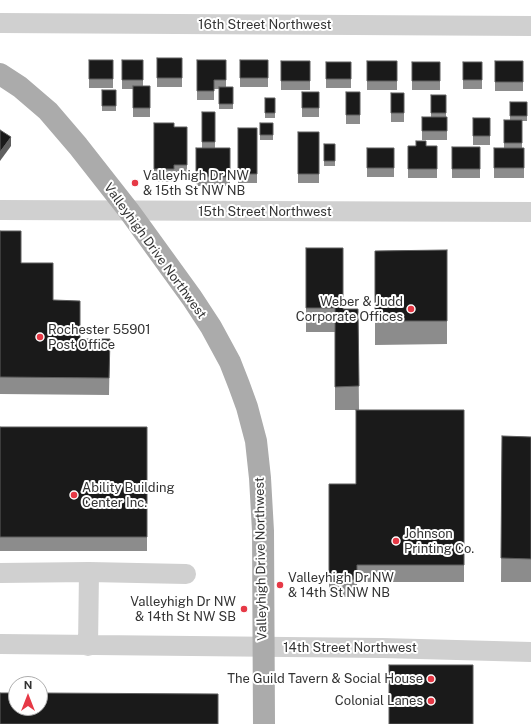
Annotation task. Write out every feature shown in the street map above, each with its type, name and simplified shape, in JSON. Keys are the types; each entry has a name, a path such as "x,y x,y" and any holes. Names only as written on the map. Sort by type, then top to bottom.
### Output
{"main road":[{"name":"Valleyhigh Drive Northwest","path":"0,74 20,87 48,111 78,146 172,268 211,327 230,362 248,407 256,441 262,498 264,724"}],"street":[{"name":"16th Street Northwest","path":"0,23 531,26"},
{"name":"15th Street Northwest","path":"0,210 531,212"},
{"path":"88,572 88,646"},
{"path":"0,574 88,572 186,574"},
{"name":"14th Street Northwest","path":"0,644 495,650 531,652"}],"building":[{"path":"157,58 182,58 182,78 157,78"},
{"path":"89,60 113,60 113,79 89,79"},
{"path":"122,60 143,60 143,80 122,80"},
{"path":"197,60 226,60 226,80 214,80 214,91 197,91"},
{"path":"240,60 268,60 268,78 240,78"},
{"path":"281,61 310,61 310,81 281,81"},
{"path":"367,61 397,61 397,81 367,81"},
{"path":"495,61 523,61 523,82 495,82"},
{"path":"326,62 351,62 351,79 326,79"},
{"path":"412,62 440,62 440,81 412,81"},
{"path":"463,62 482,62 482,80 463,80"},
{"path":"133,86 150,86 150,108 133,108"},
{"path":"219,87 233,87 233,104 219,104"},
{"path":"102,90 116,90 116,106 102,106"},
{"path":"302,92 319,92 319,108 302,108"},
{"path":"346,92 360,92 360,115 346,115"},
{"path":"391,93 404,93 404,113 391,113"},
{"path":"431,95 446,95 446,113 431,113"},
{"path":"265,98 275,98 275,113 265,113"},
{"path":"510,102 527,102 527,116 510,116"},
{"path":"202,112 215,112 215,142 202,142"},
{"path":"422,117 447,117 447,131 422,131"},
{"path":"473,118 490,118 490,136 473,136"},
{"path":"504,120 522,120 522,143 504,143"},
{"path":"154,123 174,123 174,127 187,127 187,165 174,165 174,169 154,169"},
{"path":"260,123 273,123 273,135 260,135"},
{"path":"238,128 257,128 257,174 238,174"},
{"path":"0,130 11,137 0,152"},
{"path":"298,132 319,132 319,174 298,174"},
{"path":"416,141 426,141 426,146 437,146 437,169 408,169 408,146 416,146"},
{"path":"324,144 335,144 335,161 324,161"},
{"path":"452,147 480,147 480,169 452,169"},
{"path":"196,148 230,148 230,177 196,177"},
{"path":"367,148 394,148 394,168 367,168"},
{"path":"494,148 524,148 524,168 494,168"},
{"name":"Rochester 55901 Post Office","path":"0,231 21,231 21,263 53,263 53,300 80,301 80,339 110,339 109,378 0,377"},
{"path":"306,248 343,248 343,309 358,309 359,386 335,387 335,308 306,308"},
{"name":"Weber & Judd Corporate Offices","path":"447,250 447,321 375,321 375,251"},
{"name":"Johnson Printing Co.","path":"356,410 464,410 464,565 357,565 357,580 329,580 329,484 356,484"},
{"name":"Ability Building Center Inc.","path":"0,427 147,427 147,537 0,537"},
{"path":"502,436 531,437 531,559 501,558"},
{"name":"Colonial Lanes","path":"389,665 473,665 473,724 389,724"},
{"path":"0,693 8,693 8,716 48,716 48,693 218,694 218,724 0,724"}],"place":[{"name":"Valleyhigh Dr NW & 15th St NW NB","path":"135,183"},
{"name":"Weber & Judd Corporate Offices","path":"411,309"},
{"name":"Rochester 55901 Post Office","path":"40,337"},
{"name":"Ability Building Center Inc.","path":"74,495"},
{"name":"Johnson Printing Co.","path":"396,541"},
{"name":"Valleyhigh Dr NW & 14th St NW NB","path":"280,585"},
{"name":"Valleyhigh Dr NW & 14th St NW SB","path":"244,609"},
{"name":"The Guild Tavern & Social House","path":"431,679"},
{"name":"Colonial Lanes","path":"431,701"}]}
